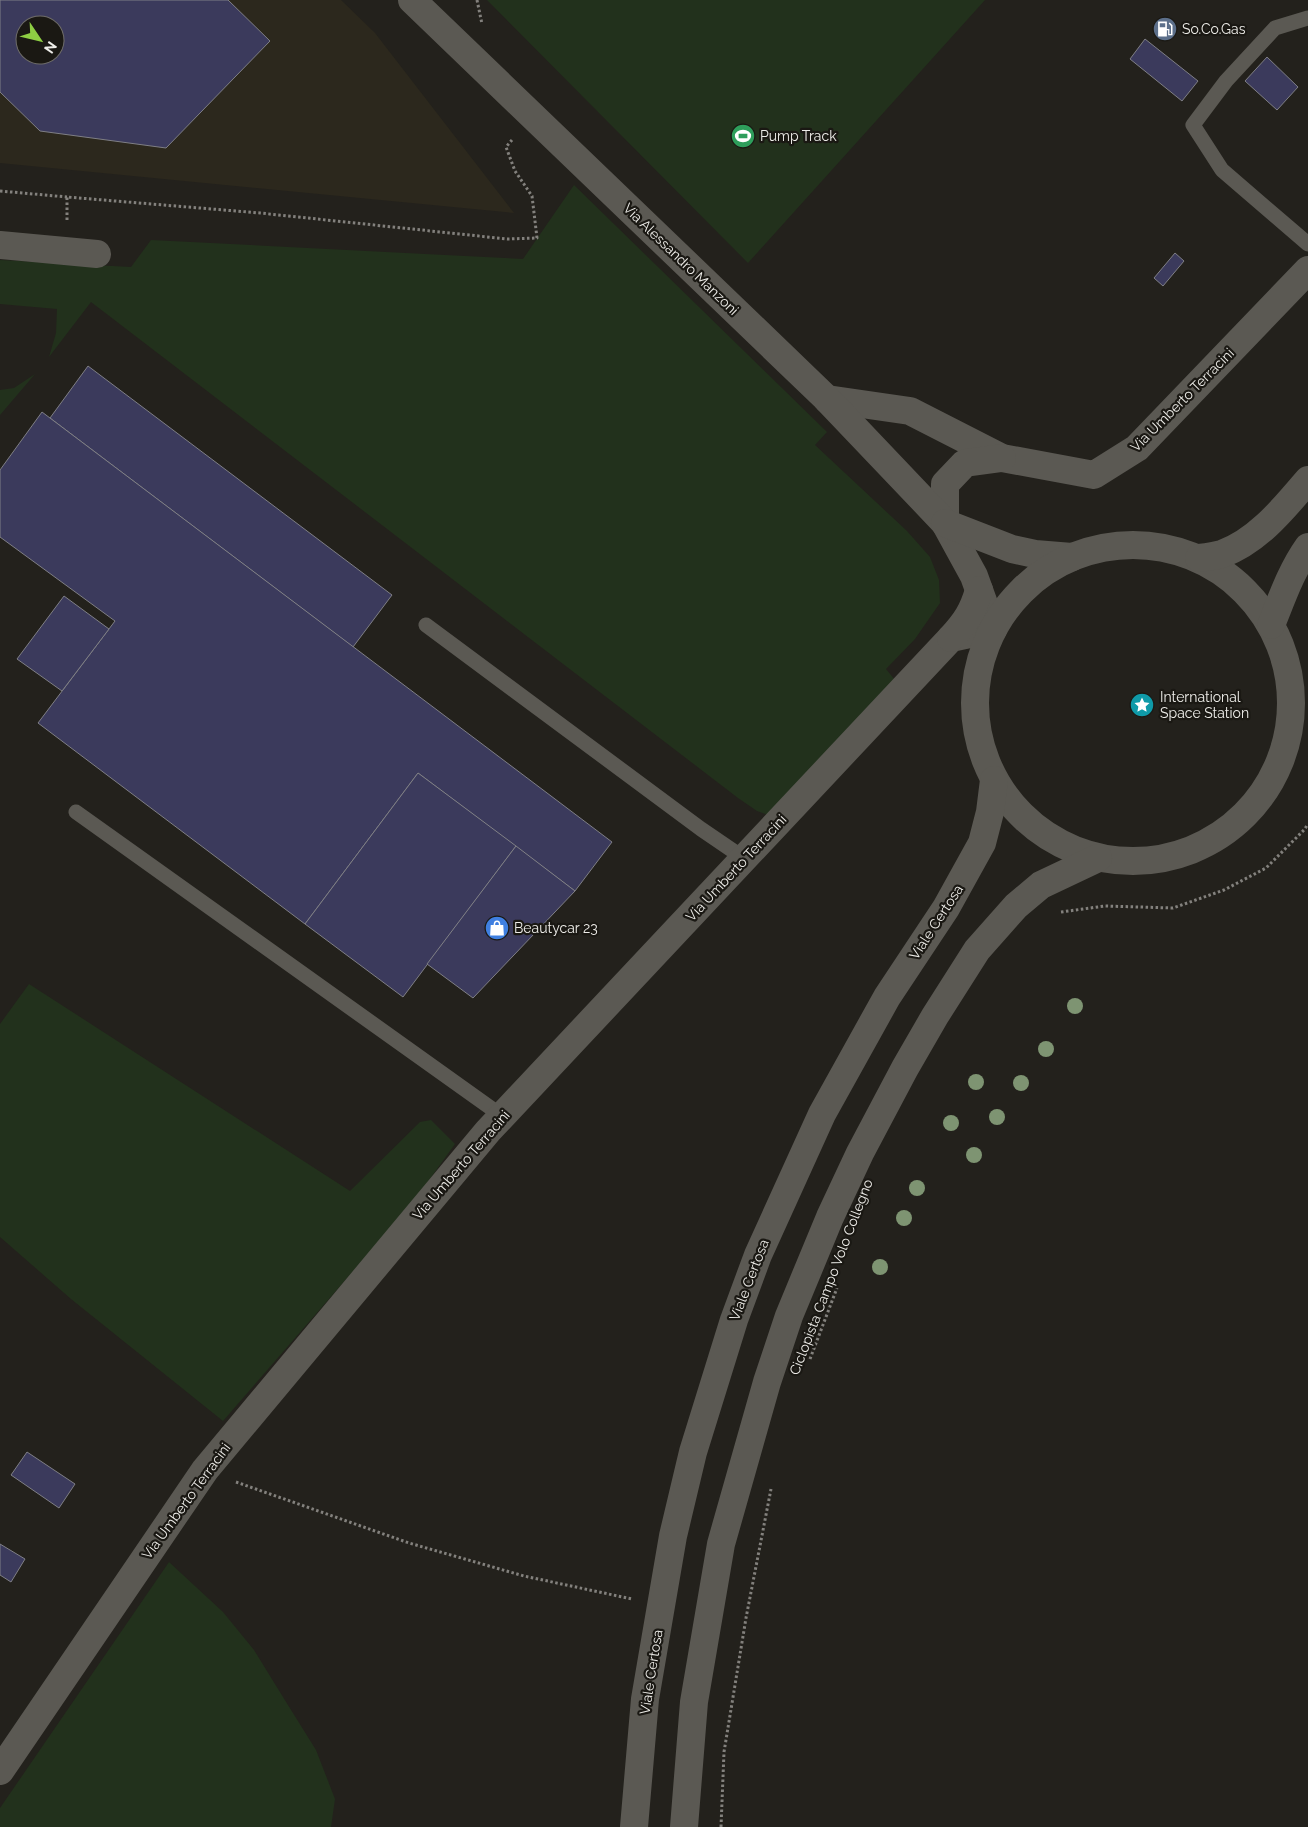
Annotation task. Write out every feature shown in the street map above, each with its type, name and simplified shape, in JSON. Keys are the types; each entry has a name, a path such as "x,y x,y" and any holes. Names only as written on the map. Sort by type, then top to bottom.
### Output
{"main road":[{"name":"Via Alessandro Manzoni","path":"412,0 827,399 945,523 974,576 993,629"},
{"path":"0,244 97,254"},
{"name":"Via Umberto Terracini","path":"827,399 910,411 1002,458 1094,475 1137,448 1308,270"},
{"name":"Via Umberto Terracini","path":"945,523 945,484 965,463 1002,458"},
{"path":"1199,558 1223,554 1249,540 1278,514 1308,480"},
{"name":"Via Alessandro Manzoni","path":"945,523 1012,549 1035,554 1072,557"},
{"path":"1145,545 1171,549 1199,558 1218,569 1248,594 1271,625 1288,668 1291,713 1282,758 1260,798 1228,830 1188,852 1144,862 1098,858 1056,842 1021,815 994,780 980,743 974,704 980,666 993,629 1027,586 1072,557 1108,547 1145,545"},
{"path":"1271,625 1287,584 1308,547"},
{"name":"Via Umberto Terracini","path":"0,1771 205,1470 488,1130 968,620 975,606 979,590"},
{"path":"951,638 993,629"},
{"name":"Viale Certosa","path":"634,1827 645,1699 673,1536 692,1452 734,1320 758,1255 822,1114 887,997 946,908 982,843 990,812 994,780"},
{"path":"684,1827 694,1702 722,1544 766,1382 789,1316 830,1217 860,1153 905,1068 935,1016 978,950 1016,906 1041,885 1098,858"}],"lane":[{"path":"1308,18 1274,28 1226,81 1194,125 1222,170 1308,244"},
{"path":"426,625 693,823 745,859"},
{"path":"76,812 502,1116"}],"path":[{"path":"0,191 260,213 508,239 537,238 532,196 515,171 506,147 536,119"},
{"path":"66,251 67,198"},
{"path":"1058,912 1106,906 1172,908 1216,893 1266,868 1308,824"},
{"name":"Ciclopista Campo Volo Collegno","path":"807,1366 838,1286"},
{"path":"233,1480 409,1544 524,1576 631,1598"},
{"path":"721,1827 724,1752 746,1618 773,1485"}],"shaded area":[{"path":"0,0 341,0 375,33 514,213 0,163"}],"green space":[{"name":"Pump Track","path":"487,0 985,0 748,263"},
{"path":"574,185 827,432 815,445 907,531 930,557 939,580 940,603 915,639 886,669 895,680 768,815 757,811 738,798 91,302 49,357 56,333 57,309 0,304 0,260 131,267 151,240 523,259"},
{"path":"35,374 0,415 0,390 14,388"},
{"path":"29,984 350,1191 420,1122 431,1120 455,1144 414,1201 223,1421 71,1299 0,1237 0,1024"},
{"path":"169,1562 223,1612 254,1650 316,1750 335,1799 331,1827 0,1827 0,1808"}],"building":[{"path":"0,0 228,0 270,41 166,148 40,131 0,92"},
{"path":"1145,39 1198,81 1182,101 1130,59"},
{"path":"1267,57 1298,87 1277,110 1245,81"},
{"path":"1175,253 1184,261 1163,286 1154,278"},
{"path":"88,366 392,595 353,647 50,418"},
{"path":"42,412 612,842 575,891 418,773 305,924 38,723 115,621 0,537 0,470"},
{"path":"64,596 109,629 62,691 17,659"},
{"path":"418,773 516,846 403,997 305,924"},
{"name":"Beautycar 23","path":"516,846 575,891 473,998 427,964"},
{"path":"27,1452 75,1484 59,1508 11,1475"},
{"path":"0,1544 25,1559 11,1582 0,1575"}],"place":[{"name":"So.Co.Gas","path":"1165,29"},
{"name":"Pump Track","path":"743,136"},
{"name":"International Space Station","path":"1142,705"},
{"name":"Beautycar 23","path":"497,928"}]}
